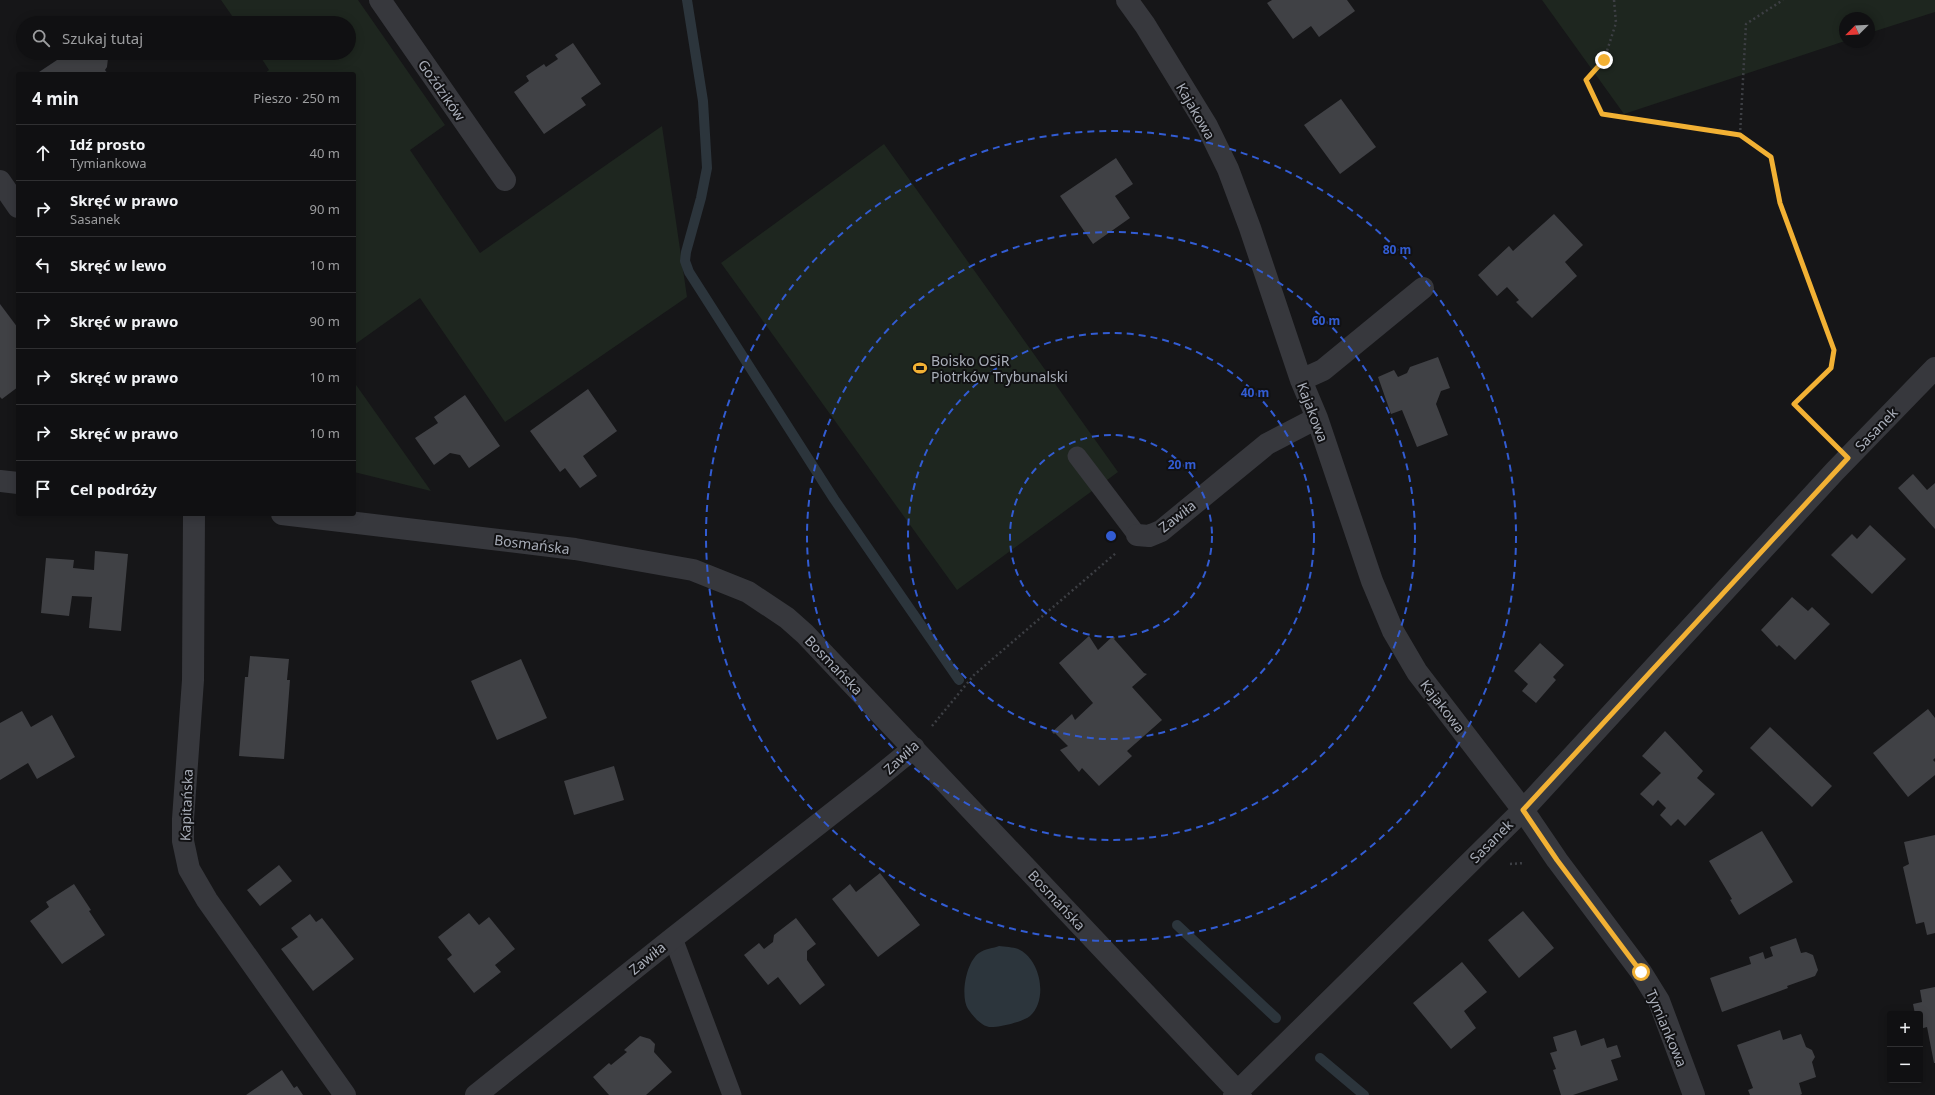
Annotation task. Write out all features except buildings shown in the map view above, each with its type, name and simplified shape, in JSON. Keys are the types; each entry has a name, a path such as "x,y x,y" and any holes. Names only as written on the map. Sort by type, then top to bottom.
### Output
{"street":[{"name":"Goździków","path":"380,0 505,180"},
{"name":"Kajakowa","path":"1127,0 1145,25 1207,126 1228,169 1250,228 1300,380 1317,418 1372,581 1393,631 1417,672 1523,810"},
{"path":"0,181 16,204"},
{"path":"1300,380 1323,370 1423,288"},
{"name":"Sasanek","path":"1237,1094 1523,810 1848,458 1935,368"},
{"name":"Zawiła","path":"1137,535 1149,536 1160,531 1267,444 1317,418"},
{"path":"0,481 16,483"},
{"name":"Kapitańska","path":"194,516 193,680 183,819 184,841 189,869 229,934 345,1095"},
{"name":"Bosmańska","path":"299,516 575,549 693,570 748,592 787,618 914,748 1237,1094"},
{"name":"Zawiła","path":"476,1095 673,938 872,783 914,748"},
{"name":"Tymiankowa","path":"1523,810 1557,860 1641,972 1659,1001 1694,1095"}],"lane":[{"path":"1077,456 1137,535"},
{"path":"673,938 732,1095"}],"path":[{"path":"1614,0 1616,23 1604,60 1586,80 1602,114 1740,135 1771,157 1780,203 1834,350 1831,368 1794,404 1848,458"},
{"path":"1740,135 1746,24 1783,0"},
{"name":"Zawiła","path":"914,748 974,674 1137,535"}],"shaded area":[{"path":"221,0 358,0 445,125 410,150 480,253 662,126 687,297 505,422 420,298 356,344 356,72 266,72 269,70 263,60 356,60 356,16 232,16"},
{"path":"1542,0 1935,0 1935,12 1875,31 1875,12 1839,12 1839,43 1624,114"},
{"name":"Boisko OSiR Piotrków Trybunalski","path":"884,144 1118,472 957,590 721,263"},
{"path":"356,385 431,491 356,472"},
{"path":"999,946 1020,950 1027,955 1033,963 1040,981 1039,1000 1036,1009 1027,1018 998,1027 989,1027 974,1017 968,1009 965,988 968,971 974,957 981,952"}],"waterway":[{"path":"687,0 703,101 707,168 701,198 686,252 685,261 689,272 834,499 959,680"},
{"path":"1177,925 1276,1018"},
{"path":"1320,1058 1364,1095"}],"place":[{"name":"Boisko OSiR Piotrków Trybunalski","path":"920,368"}],"route":[{"path":"1604,60 1586,80 1602,114 1740,135 1771,157 1780,203 1834,350 1831,368 1794,404 1848,458 1523,810 1557,860 1641,972"}]}
